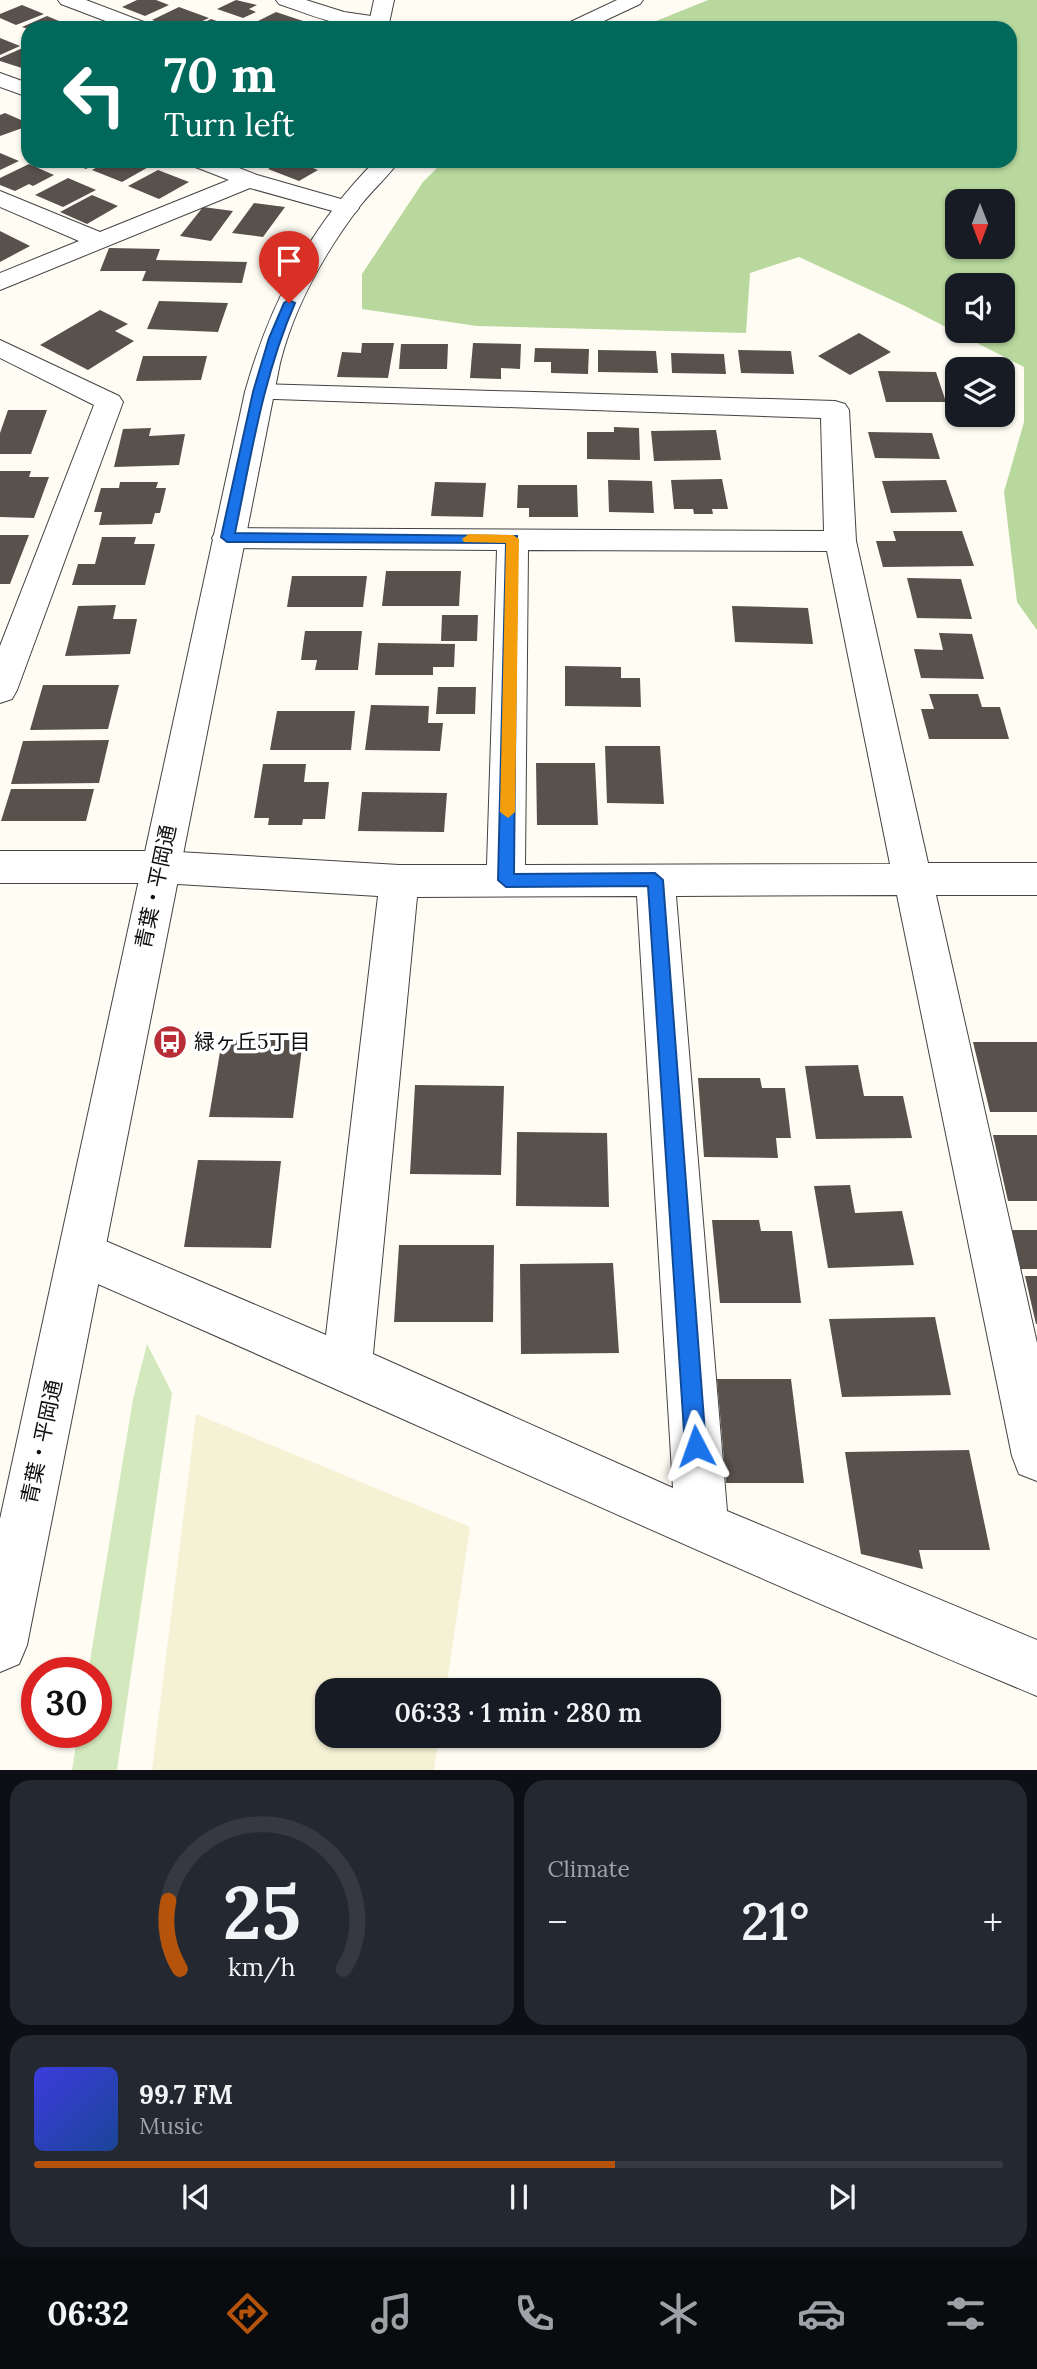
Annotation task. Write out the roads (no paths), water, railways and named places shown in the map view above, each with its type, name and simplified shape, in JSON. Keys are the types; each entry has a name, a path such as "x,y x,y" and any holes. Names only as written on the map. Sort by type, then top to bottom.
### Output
{"street":[{"path":"68,0 124,21"},
{"path":"286,0 357,21"},
{"path":"379,21 384,0"},
{"path":"588,21 633,0"},
{"path":"0,79 21,88"},
{"path":"219,168 249,180 347,208"},
{"name":"青葉・平岡通","path":"0,1645 259,392 274,338 297,286 347,208 382,168"},
{"path":"0,282 249,180"},
{"path":"0,198 100,241"},
{"path":"0,348 109,402 0,690"},
{"path":"259,392 835,410 840,541 1037,1456"},
{"path":"227,537 840,541"},
{"path":"506,880 513,539"},
{"path":"0,867 160,867 399,881 1037,878"},
{"path":"655,880 702,1527"},
{"path":"347,1368 399,881"},
{"path":"82,1254 347,1368 702,1527 1037,1668"}],"place":[{"name":"緑ヶ丘5丁目","path":"170,1042"}]}
